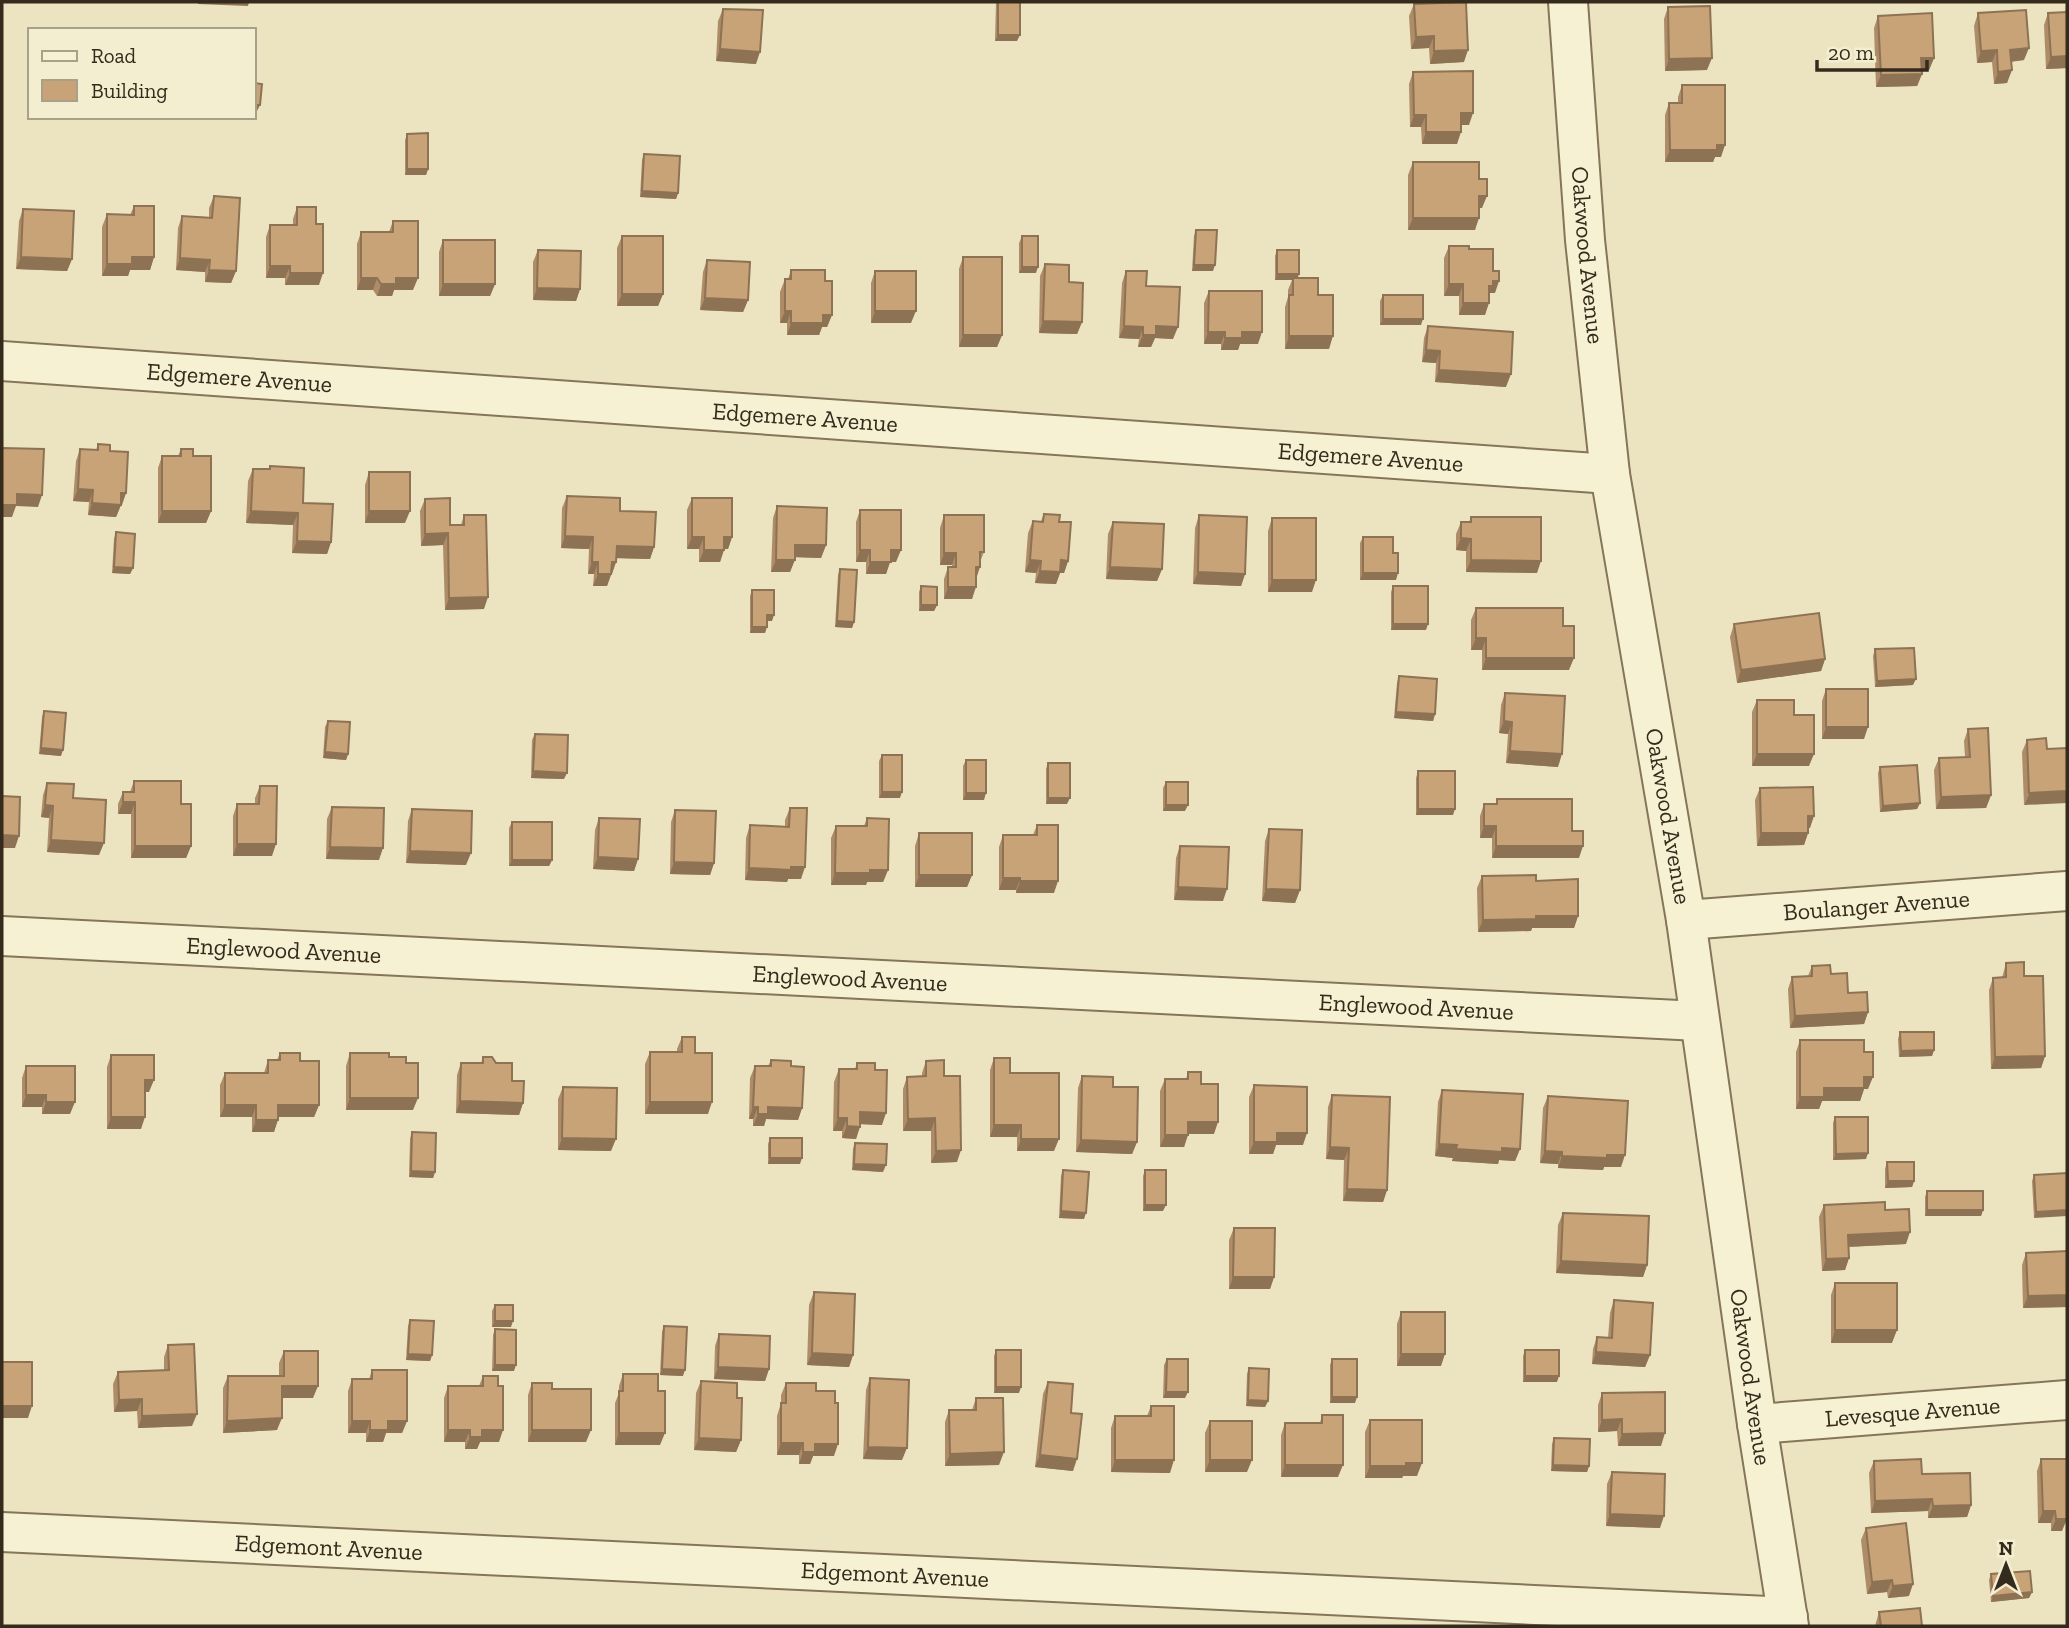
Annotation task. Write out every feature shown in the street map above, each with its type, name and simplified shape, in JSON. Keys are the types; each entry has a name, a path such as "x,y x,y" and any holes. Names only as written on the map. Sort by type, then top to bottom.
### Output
{"street":[{"name":"Oakwood Avenue","path":"1568,2 1585,240 1610,474 1686,920 1757,1424 1788,1621"},
{"name":"Edgemere Avenue","path":"2,361 1610,474"},
{"name":"Boulanger Avenue","path":"1686,920 2067,891"},
{"name":"Englewood Avenue","path":"2,936 1699,1021"},
{"name":"Levesque Avenue","path":"1757,1424 2067,1400"},
{"name":"Edgemont Avenue","path":"2,1532 1788,1621"}],"building":[{"path":"998,2 1020,2 1020,35 998,35"},
{"path":"1466,2 1468,50 1434,51 1434,36 1416,37 1414,4"},
{"path":"1710,6 1712,58 1669,59 1668,7"},
{"path":"723,9 763,10 760,52 720,49"},
{"path":"2026,10 2029,48 2010,50 2012,70 1998,72 1997,50 1981,51 1978,13"},
{"path":"2067,12 2067,56 2051,57 2048,13"},
{"path":"1932,13 1934,58 1921,58 1922,74 1881,75 1878,16"},
{"path":"1473,71 1473,113 1461,113 1461,132 1426,132 1426,115 1414,115 1413,72"},
{"path":"256,83 262,84 260,105 256,105"},
{"path":"1682,85 1725,85 1725,145 1717,145 1717,150 1670,150 1669,103 1682,103"},
{"path":"428,133 428,169 407,169 407,134"},
{"path":"644,154 680,156 678,193 642,191"},
{"path":"1413,162 1479,162 1479,179 1487,179 1487,196 1479,196 1479,218 1413,218"},
{"path":"214,196 240,198 236,271 209,270 210,260 180,258 182,216 212,218"},
{"path":"134,206 154,206 154,257 132,257 132,264 107,264 107,214 134,215"},
{"path":"297,207 316,207 316,224 323,224 323,273 290,273 290,266 270,266 270,225 297,225"},
{"path":"23,209 74,211 72,259 21,257"},
{"path":"393,221 418,221 418,278 396,278 396,284 381,284 377,278 361,278 361,232 393,232"},
{"path":"1196,230 1217,230 1215,265 1194,265"},
{"path":"622,236 663,236 663,294 622,294"},
{"path":"1022,236 1038,236 1038,267 1022,267"},
{"path":"443,240 495,240 495,284 443,284"},
{"path":"1449,246 1493,249 1493,271 1499,271 1499,281 1493,281 1493,286 1489,286 1489,303 1463,303 1463,284 1449,284"},
{"path":"538,250 581,251 580,289 537,288"},
{"path":"1277,250 1299,250 1299,274 1277,274"},
{"path":"963,257 1002,257 1002,335 963,335"},
{"path":"707,260 750,262 748,300 705,298"},
{"path":"1045,264 1069,265 1069,282 1083,283 1082,322 1043,321"},
{"path":"791,270 825,270 825,281 832,281 832,315 823,315 823,323 791,323 791,311 785,311 785,279 791,279"},
{"path":"875,271 916,271 916,311 875,311"},
{"path":"1126,271 1147,271 1146,286 1180,287 1178,327 1156,326 1156,335 1143,335 1143,327 1124,326"},
{"path":"1293,278 1318,278 1318,295 1333,295 1333,336 1289,336 1289,295 1293,295"},
{"path":"1209,291 1262,291 1262,332 1242,332 1242,338 1225,338 1225,332 1208,332"},
{"path":"1383,295 1423,295 1423,319 1383,319"},
{"path":"1428,326 1513,332 1511,374 1439,370 1440,351 1426,350"},
{"path":"98,444 110,445 110,451 128,452 126,493 121,493 121,505 92,503 93,490 78,489 80,449 98,450"},
{"path":"2,448 44,449 42,495 17,494 17,505 2,505"},
{"path":"181,449 193,449 193,456 211,456 211,511 162,511 162,456 181,456"},
{"path":"270,466 304,468 303,503 333,504 331,542 297,541 298,513 251,511 253,469 270,469"},
{"path":"369,472 410,472 410,511 369,511"},
{"path":"567,496 620,498 620,511 656,512 654,547 617,546 616,562 612,562 611,574 598,574 598,562 592,562 593,537 565,536"},
{"path":"450,498 450,525 464,525 464,515 486,515 488,597 449,598 448,533 425,534 425,499"},
{"path":"692,498 732,498 732,537 724,537 724,550 704,550 704,537 692,537"},
{"path":"777,506 827,508 826,545 795,545 795,560 776,560"},
{"path":"860,510 901,510 901,550 891,550 891,562 870,562 870,550 860,550"},
{"path":"1044,514 1060,515 1059,522 1071,522 1068,561 1061,560 1060,572 1040,571 1041,561 1030,560 1033,521 1043,522"},
{"path":"944,515 984,515 984,552 980,552 980,567 976,567 976,587 948,587 948,567 956,567 956,553 944,553"},
{"path":"1199,515 1247,517 1245,574 1198,572"},
{"path":"1471,517 1541,517 1541,561 1471,560 1471,539 1461,538 1461,522 1471,522"},
{"path":"1272,518 1316,518 1316,580 1272,580"},
{"path":"1113,522 1164,524 1162,569 1110,567"},
{"path":"116,532 135,534 133,568 114,567"},
{"path":"1363,537 1393,537 1393,553 1398,553 1398,573 1363,573"},
{"path":"840,569 857,570 854,622 837,621"},
{"path":"921,586 937,587 937,605 921,605"},
{"path":"1393,586 1428,586 1428,624 1393,624"},
{"path":"752,590 774,590 774,615 767,615 767,627 752,627"},
{"path":"1476,608 1563,608 1563,626 1574,626 1574,658 1486,658 1486,638 1476,638"},
{"path":"1819,613 1825,659 1741,670 1734,624"},
{"path":"1914,648 1916,679 1877,681 1875,649"},
{"path":"1399,676 1437,679 1435,714 1396,712"},
{"path":"1826,689 1868,689 1868,727 1826,727"},
{"path":"1505,693 1565,696 1562,754 1510,751 1512,722 1504,721"},
{"path":"1757,700 1794,700 1794,715 1814,715 1814,754 1757,754"},
{"path":"44,711 66,713 63,750 41,748"},
{"path":"328,721 350,722 348,754 325,752"},
{"path":"1988,728 1991,795 1941,797 1939,758 1970,757 1968,729"},
{"path":"535,734 568,735 567,773 533,771"},
{"path":"2046,738 2047,749 2067,748 2067,791 2029,793 2027,740"},
{"path":"882,755 902,755 902,792 882,792"},
{"path":"966,760 986,760 986,793 966,793"},
{"path":"1048,763 1070,763 1070,798 1048,798"},
{"path":"1917,765 1920,803 1883,806 1880,767"},
{"path":"1418,771 1455,771 1455,809 1418,809"},
{"path":"134,781 181,781 181,804 191,804 191,846 135,846 135,802 123,802 123,792 134,792"},
{"path":"1166,782 1188,782 1188,805 1166,805"},
{"path":"47,783 74,784 73,798 106,800 104,843 51,840 53,806 45,805"},
{"path":"260,786 277,786 276,844 237,844 237,804 259,804"},
{"path":"1813,787 1814,816 1808,816 1808,833 1761,833 1760,788"},
{"path":"2,796 20,797 19,836 2,835"},
{"path":"1497,799 1572,799 1572,831 1583,831 1583,846 1496,846 1496,826 1484,826 1484,804 1497,804"},
{"path":"332,807 384,808 383,848 330,847"},
{"path":"790,808 807,808 805,867 791,867 791,870 749,868 750,825 789,827"},
{"path":"412,809 472,811 471,853 410,851"},
{"path":"675,810 716,811 714,863 674,862"},
{"path":"599,818 640,819 638,859 598,857"},
{"path":"867,818 889,819 888,870 835,873 836,826 867,826"},
{"path":"512,822 552,822 552,860 512,860"},
{"path":"1037,825 1058,825 1058,881 1003,878 1003,835 1037,835"},
{"path":"1269,829 1302,830 1300,890 1266,889"},
{"path":"919,833 972,833 972,875 919,875"},
{"path":"1180,846 1229,847 1227,889 1178,887"},
{"path":"1536,875 1536,881 1578,879 1578,916 1483,920 1482,876"},
{"path":"2024,962 2024,976 2043,976 2045,1056 1995,1057 1993,978 2006,977 2006,963"},
{"path":"1830,965 1831,974 1847,973 1848,993 1867,992 1868,1012 1795,1016 1792,977 1812,976 1812,966"},
{"path":"1900,1032 1934,1032 1934,1050 1901,1051"},
{"path":"682,1037 695,1037 695,1053 712,1053 712,1102 650,1102 650,1052 682,1052"},
{"path":"1800,1040 1864,1040 1864,1052 1873,1052 1873,1077 1864,1077 1864,1088 1824,1088 1824,1097 1800,1097"},
{"path":"280,1053 300,1053 300,1061 319,1061 319,1105 278,1105 278,1120 256,1120 256,1105 225,1105 225,1073 268,1073 268,1060 280,1060"},
{"path":"350,1053 389,1053 389,1057 406,1057 406,1063 418,1063 418,1098 350,1098"},
{"path":"111,1055 154,1055 154,1080 145,1080 145,1117 111,1117"},
{"path":"483,1057 492,1057 496,1063 512,1063 512,1081 524,1081 523,1103 460,1101 461,1063 483,1063"},
{"path":"994,1058 1010,1058 1010,1073 1059,1073 1059,1139 1021,1139 1021,1125 994,1125"},
{"path":"771,1060 791,1061 791,1066 804,1067 802,1108 768,1107 768,1114 758,1114 758,1107 753,1107 755,1066 771,1066"},
{"path":"944,1060 944,1076 960,1076 961,1150 936,1151 935,1118 908,1119 907,1077 926,1076 926,1061"},
{"path":"857,1063 875,1063 875,1070 887,1070 886,1113 860,1112 860,1127 847,1126 847,1118 838,1118 839,1069 857,1069"},
{"path":"26,1066 75,1066 75,1102 46,1102 46,1095 26,1095"},
{"path":"1188,1072 1201,1072 1201,1084 1218,1084 1218,1122 1188,1122 1188,1135 1165,1135 1165,1079 1188,1079"},
{"path":"1082,1076 1113,1077 1113,1087 1138,1087 1137,1142 1081,1140"},
{"path":"1254,1085 1307,1087 1307,1133 1277,1133 1277,1142 1254,1142"},
{"path":"563,1087 617,1088 616,1139 562,1138"},
{"path":"1442,1090 1523,1094 1520,1149 1502,1148 1502,1152 1456,1149 1457,1145 1439,1144"},
{"path":"1332,1095 1390,1097 1387,1190 1347,1189 1349,1148 1330,1147"},
{"path":"1548,1096 1628,1101 1625,1155 1607,1155 1607,1158 1562,1156 1562,1152 1545,1151"},
{"path":"1835,1117 1868,1117 1868,1153 1836,1154"},
{"path":"412,1132 436,1133 435,1172 411,1171"},
{"path":"770,1138 802,1138 802,1158 770,1158"},
{"path":"855,1143 887,1144 886,1165 854,1164"},
{"path":"1887,1162 1914,1162 1914,1181 1888,1181"},
{"path":"1063,1170 1089,1172 1086,1213 1061,1211"},
{"path":"1145,1170 1166,1170 1166,1205 1145,1205"},
{"path":"2067,1173 2067,1210 2036,1212 2034,1175"},
{"path":"1927,1191 1983,1191 1983,1210 1927,1210"},
{"path":"1885,1202 1885,1210 1909,1209 1910,1232 1848,1235 1849,1258 1826,1259 1824,1205"},
{"path":"1563,1213 1649,1216 1647,1265 1561,1261"},
{"path":"1234,1228 1275,1228 1274,1277 1233,1277"},
{"path":"2067,1251 2067,1295 2028,1296 2026,1253"},
{"path":"1835,1283 1897,1283 1897,1330 1835,1330"},
{"path":"814,1292 855,1294 853,1355 812,1353"},
{"path":"1614,1300 1653,1303 1650,1355 1596,1352 1597,1337 1612,1338"},
{"path":"495,1305 513,1305 513,1321 495,1321"},
{"path":"1401,1312 1445,1312 1445,1354 1401,1354"},
{"path":"410,1320 434,1321 432,1355 408,1354"},
{"path":"664,1326 687,1327 685,1370 662,1369"},
{"path":"495,1329 516,1330 516,1365 495,1365"},
{"path":"719,1334 770,1336 769,1369 718,1367"},
{"path":"194,1344 197,1414 142,1416 142,1399 119,1400 118,1372 169,1370 168,1345"},
{"path":"996,1350 1021,1350 1021,1387 996,1387"},
{"path":"1525,1350 1559,1350 1559,1376 1525,1376"},
{"path":"284,1351 318,1351 318,1386 282,1386 282,1418 227,1421 228,1376 284,1376"},
{"path":"1167,1359 1188,1359 1188,1392 1166,1392"},
{"path":"1332,1359 1357,1359 1357,1397 1332,1397"},
{"path":"2,1362 32,1362 32,1406 2,1406"},
{"path":"1249,1368 1269,1369 1268,1401 1248,1400"},
{"path":"372,1370 407,1370 407,1421 388,1421 388,1430 370,1430 370,1421 352,1421 352,1379 372,1379"},
{"path":"623,1374 658,1374 658,1391 665,1391 665,1433 619,1433 619,1391 623,1391"},
{"path":"483,1376 498,1376 498,1386 503,1386 503,1430 482,1430 482,1437 470,1437 470,1430 448,1430 448,1386 483,1386"},
{"path":"870,1378 909,1380 907,1448 868,1447"},
{"path":"701,1381 737,1383 737,1398 742,1398 741,1440 699,1438"},
{"path":"1048,1382 1073,1384 1071,1413 1082,1414 1077,1459 1040,1455"},
{"path":"532,1383 552,1383 552,1389 591,1389 591,1430 532,1430"},
{"path":"786,1383 816,1383 816,1391 835,1391 835,1403 838,1403 838,1444 815,1444 815,1452 803,1452 803,1443 781,1443 781,1403 786,1403"},
{"path":"1665,1392 1665,1433 1622,1434 1622,1419 1602,1420 1602,1393"},
{"path":"976,1398 1003,1398 1004,1452 950,1454 949,1410 976,1410"},
{"path":"1151,1406 1174,1406 1174,1460 1115,1460 1115,1416 1151,1416"},
{"path":"1322,1415 1343,1415 1343,1465 1285,1465 1285,1423 1322,1423"},
{"path":"1370,1420 1422,1420 1422,1463 1370,1466"},
{"path":"1210,1421 1252,1421 1252,1460 1210,1460"},
{"path":"1554,1438 1590,1439 1589,1466 1553,1465"},
{"path":"1921,1459 1922,1474 1970,1473 1971,1505 1933,1506 1932,1499 1875,1501 1874,1461"},
{"path":"2041,1459 2067,1459 2067,1519 2056,1519 2055,1511 2043,1511"},
{"path":"1612,1472 1665,1474 1664,1516 1610,1514"},
{"path":"1906,1523 1913,1584 1893,1586 1892,1580 1872,1582 1866,1528"},
{"path":"2030,1571 2032,1592 1993,1596 1991,1574"},
{"path":"1920,1608 1922,1626 1881,1626 1879,1612"}]}
